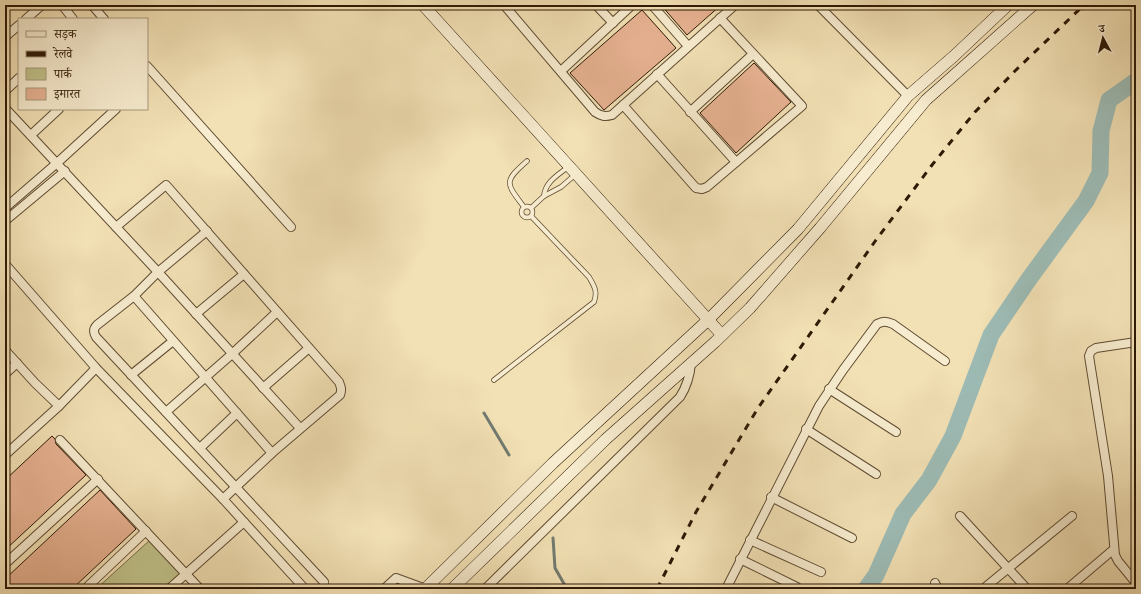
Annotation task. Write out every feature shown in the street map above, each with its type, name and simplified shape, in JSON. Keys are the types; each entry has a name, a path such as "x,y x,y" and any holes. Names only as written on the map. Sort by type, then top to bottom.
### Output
{"main road":[{"path":"422,5 722,335"},
{"path":"425,589 553,463 708,320 798,229 908,96 1008,5"},
{"path":"452,589 606,439 750,308 820,228 926,100 1033,5"}],"street":[{"path":"27,18 42,5"},
{"path":"62,5 72,18"},
{"path":"92,5 103,18"},
{"path":"504,5 595,112 601,116 612,115 734,5"},
{"path":"596,5 613,23"},
{"path":"561,71 632,5"},
{"path":"652,5 688,46"},
{"path":"818,5 908,96"},
{"path":"623,105 696,188 702,189 708,187 802,106 720,18"},
{"path":"5,37 18,26"},
{"path":"690,112 753,54"},
{"path":"148,67 290,227"},
{"path":"657,74 736,162"},
{"path":"5,91 18,79"},
{"path":"5,108 65,171 300,428"},
{"path":"31,135 58,110"},
{"path":"5,208 57,164 115,110"},
{"path":"5,221 65,171"},
{"path":"116,227 166,185 339,382 342,390 340,395 300,428 223,499"},
{"path":"207,231 158,272 134,296 94,329 94,333 131,375 324,582"},
{"path":"5,264 96,368 223,499 305,589"},
{"path":"196,314 244,274"},
{"path":"134,296 272,453"},
{"path":"166,412 206,378 278,312"},
{"path":"726,589 806,429 829,390 877,324 882,321 886,321 893,324 946,361"},
{"path":"131,375 173,341"},
{"path":"1130,589 1136,584 1118,561 1114,549 1108,476 1089,356 1091,351 1096,348 1136,342"},
{"path":"263,388 309,348"},
{"path":"5,350 59,406"},
{"path":"5,374 17,363"},
{"path":"485,589 680,397 690,377 691,363"},
{"path":"5,455 59,406 96,368"},
{"path":"829,390 896,432"},
{"path":"200,448 237,413"},
{"path":"806,429 876,474"},
{"path":"60,440 200,589"},
{"path":"5,564 98,479"},
{"path":"771,497 852,538"},
{"path":"960,516 1027,589"},
{"path":"983,589 1072,516"},
{"path":"170,589 244,522"},
{"path":"84,589 146,530"},
{"path":"750,540 821,572"},
{"path":"1067,589 1114,549"},
{"path":"740,559 797,587"},
{"path":"384,589 396,578 425,589"}],"lane":[{"path":"524,207 510,188 509,184 510,178 527,161"},
{"path":"531,208 544,196 561,188 573,170"},
{"path":"544,196 544,190 548,184 573,170"},
{"path":"524,207 527,206 531,208"},
{"path":"524,207 521,212 522,216 528,218 531,216"},
{"path":"494,380 594,302 596,296 596,289 588,278 531,216 531,208"}],"green space":[{"path":"150,540 181,573 164,589 96,589"}],"building":[{"path":"661,5 721,5 687,35"},
{"path":"642,10 676,48 604,110 570,73"},
{"path":"754,63 791,102 736,153 700,113"},
{"path":"52,436 55,439 56,444 86,475 5,550 5,480"},
{"path":"100,490 136,529 72,589 5,589 5,579"}],"waterway":[{"path":"866,589 876,575 903,514 929,480 953,436 991,335 1029,279 1086,201 1100,173 1101,131 1109,100 1136,81"},
{"path":"484,413 509,455"},
{"path":"553,538 555,568 567,589"}],"railway":[{"path":"657,589 696,512 758,408 876,240 932,165 975,112 1017,69 1084,5"}]}
